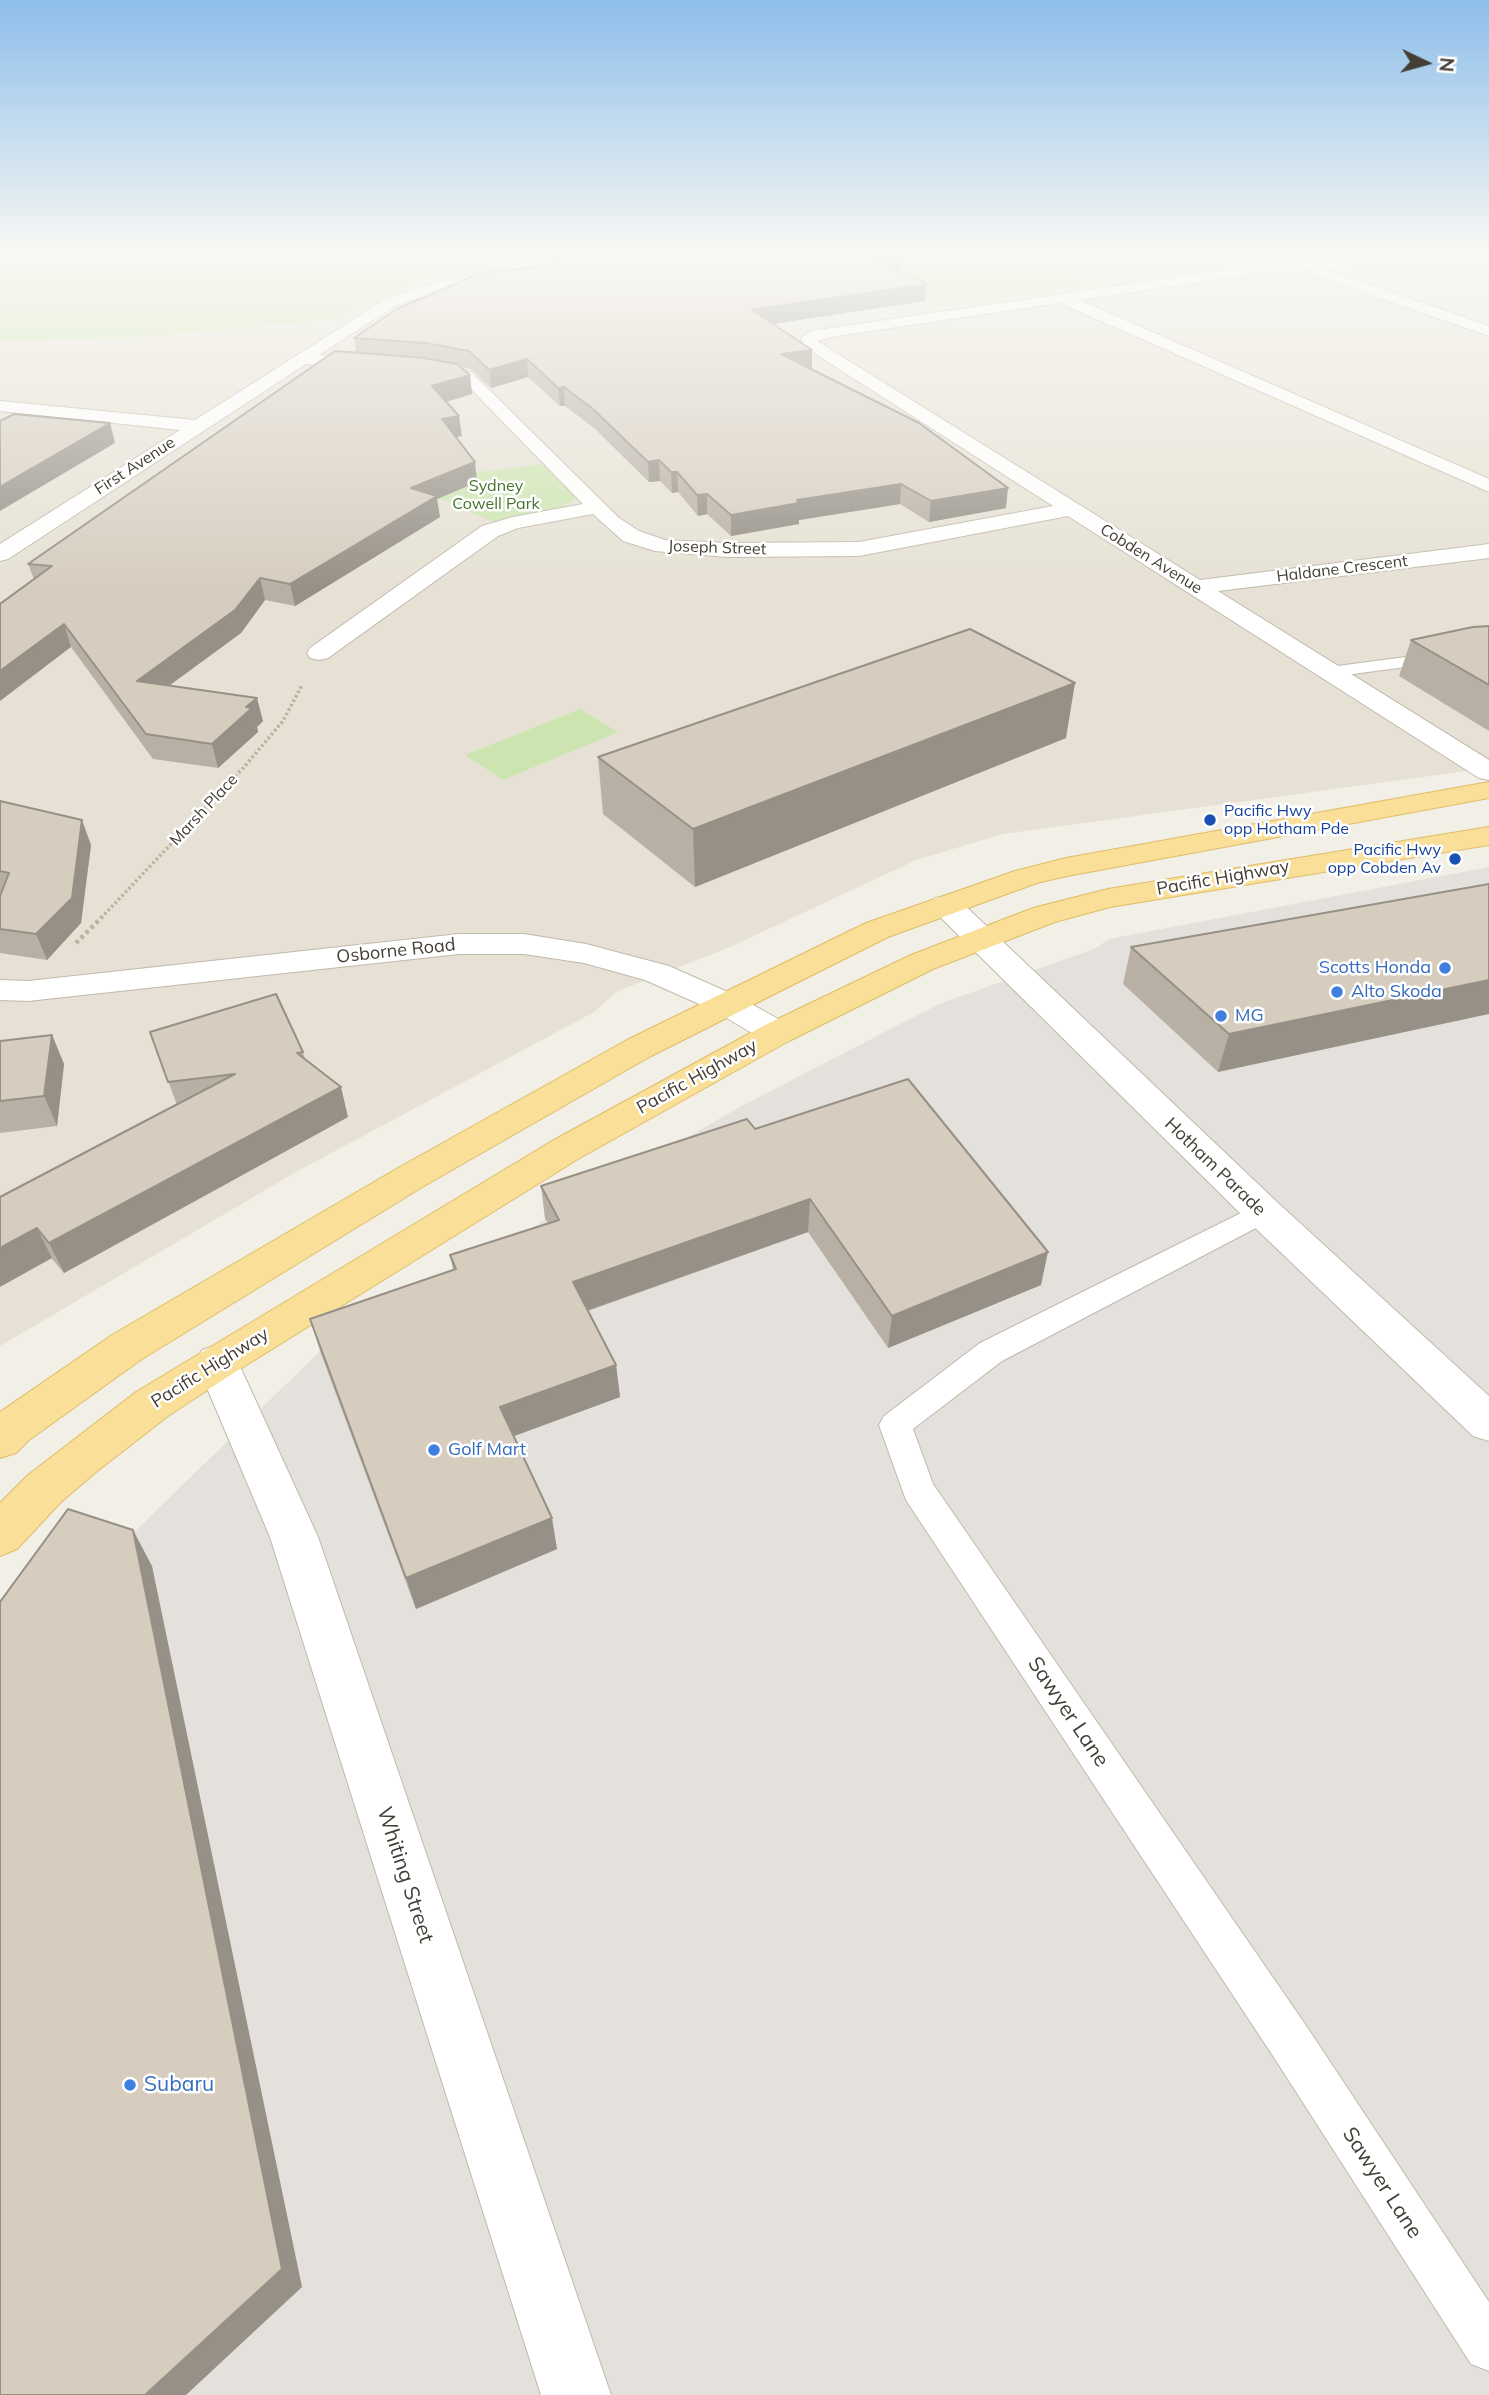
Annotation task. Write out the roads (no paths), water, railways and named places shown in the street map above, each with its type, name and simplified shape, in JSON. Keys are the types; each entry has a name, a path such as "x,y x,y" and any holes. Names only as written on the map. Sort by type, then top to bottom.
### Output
{"main road":[{"path":"0,1440 13,1427 127,1347 423,1170 639,1048 877,930 1026,877 1104,859 1489,790"},
{"name":"Pacific Highway","path":"0,1535 44,1489 71,1467 152,1404 217,1362 565,1150 777,1033 922,962 1044,915 1108,898 1489,836"}],"street":[{"name":"First Avenue","path":"0,554 290,366"},
{"name":"Joseph Street","path":"385,366 465,376 598,507 631,536 649,543 680,549 859,549 1071,509"},
{"name":"Cobden Avenue","path":"843,366 1489,772"},
{"path":"1217,366 1489,485"},
{"path":"0,406 197,426"},
{"path":"319,653 490,531 513,523 598,507"},
{"name":"Haldane Crescent","path":"1195,587 1489,551"},
{"name":"Hotham Parade","path":"946,905 1263,1213 1489,1423"},
{"name":"Osborne Road","path":"0,990 28,991 492,942 524,944 631,964 677,980 727,1004 777,1033"},
{"name":"Whiting Street","path":"217,1362 294,1537 576,2395"}],"lane":[{"path":"1331,672 1489,651"},
{"name":"Sawyer Lane","path":"1263,1213 991,1352 895,1425 918,1490 1284,2032 1489,2346"}],"place":[{"name":"Pacific Hwy opp Hotham Pde","path":"1210,820"},
{"name":"Pacific Hwy opp Cobden Av","path":"1455,859"},
{"name":"Scotts Honda","path":"1445,968"},
{"name":"Alto Skoda","path":"1337,992"},
{"name":"MG","path":"1221,1016"},
{"name":"Golf Mart","path":"434,1450"},
{"name":"Subaru","path":"130,2085"}],"park label":[{"name":"Sydney Cowell Park","path":"496,495"}]}
